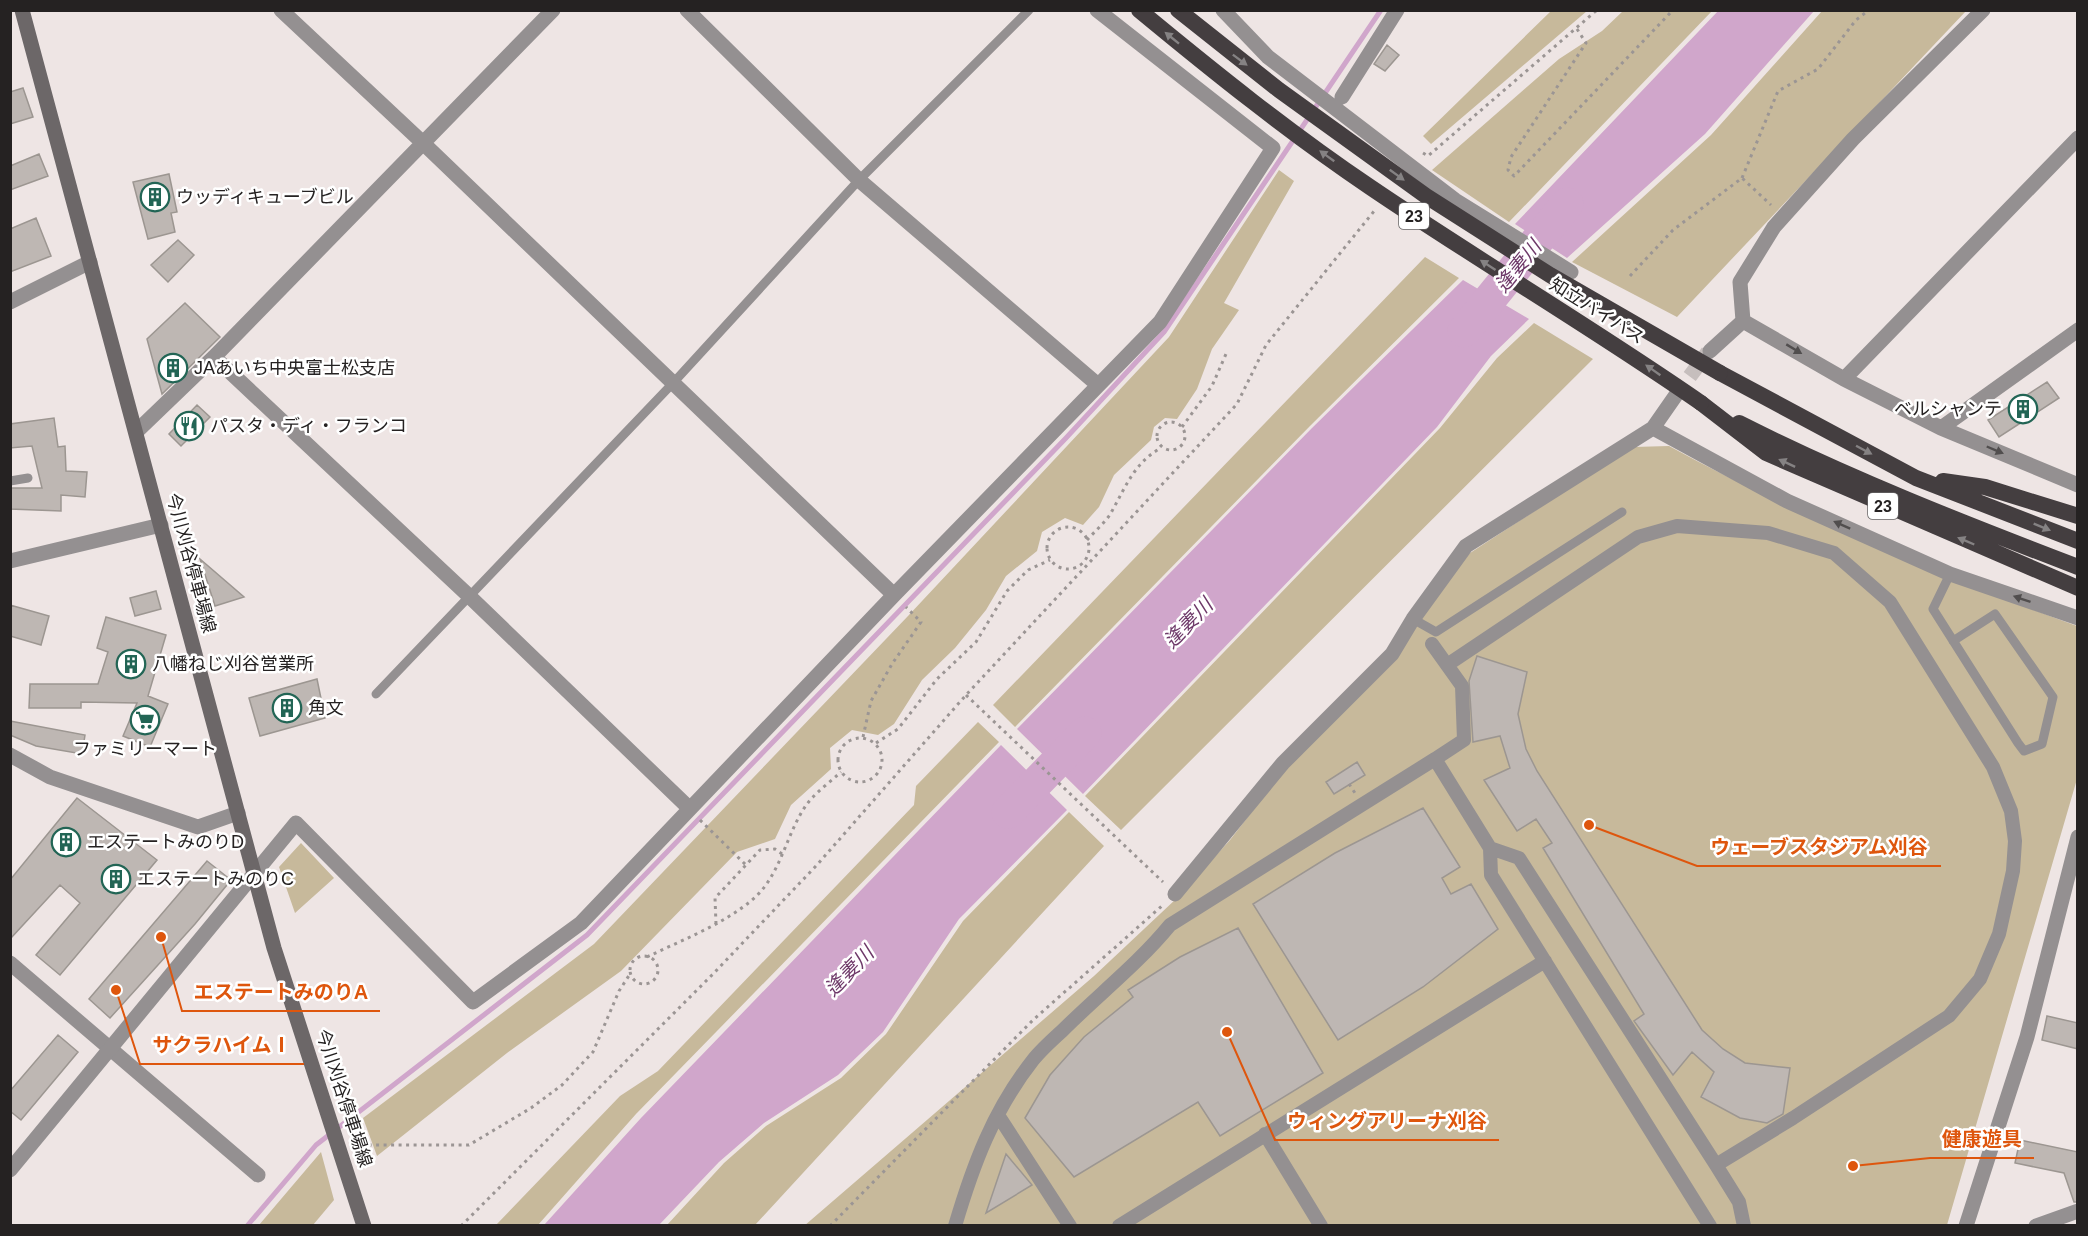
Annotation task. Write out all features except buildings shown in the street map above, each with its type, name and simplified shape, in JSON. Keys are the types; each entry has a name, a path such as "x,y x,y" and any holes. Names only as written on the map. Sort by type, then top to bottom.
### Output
{"highway":[{"name":"知立バイパス","path":"1139,10 1235,89 1369,186 1521,287 1610,340 1701,403 1810,458 1946,517 2078,567"},
{"name":"知立バイパス","path":"1178,10 1215,41 1426,196 1550,275 1720,373 1916,478 2078,541"},
{"path":"1188,10 1215,41"},
{"name":"23","path":"1701,403 1766,453 2078,588"},
{"path":"1916,478 1985,487 2078,516"}],"main road":[{"name":"今川刈谷停車場線","path":"22,10 274,948 364,1226"}],"street":[{"path":"281,10 674,382 894,595"},
{"path":"136,432 214,357 553,10"},
{"path":"687,10 859,180 1098,385"},
{"path":"10,1170 296,823 473,1002 581,923 894,595 1160,322 1273,148 1097,10"},
{"path":"1223,10 1268,57 1455,200 1571,272"},
{"path":"1342,97 1397,10"},
{"path":"1743,321 1740,282 1783,217 1853,139 1983,10"},
{"path":"1844,379 2078,138"},
{"path":"10,302 90,262"},
{"path":"1743,321 1844,379 1941,428 2078,485"},
{"path":"1710,351 1743,321"},
{"path":"1941,428 2078,330"},
{"path":"214,357 470,596 689,808"},
{"path":"1175,894 1283,763 1392,654 1413,619 1466,546 1653,428 1676,396"},
{"path":"1653,428 1787,501 1950,574 2078,618"},
{"path":"10,561 161,525"},
{"path":"1447,665 1638,537 1677,526 1768,532 1834,553 1890,602 1993,766 2011,811 2015,841 2013,871 1999,934 1980,979 1949,1016 1793,1118 1716,1165"},
{"path":"955,1226 977,1154 1033,1059 1111,982 1150,949 1170,925 1464,740 1462,686 1432,644"},
{"path":"10,755 50,777 198,827 238,813"},
{"path":"1435,759 1490,848 1491,875 1710,1226"},
{"path":"1966,1226 2027,1037 2078,837"},
{"path":"1490,848 1519,858 1739,1202 1744,1226"},
{"path":"1119,1226 1545,961"},
{"path":"10,963 258,1175"},
{"path":"998,1115 1070,1226"},
{"path":"1265,1134 1321,1226"},
{"path":"2036,1226 2078,1211"}],"lane":[{"path":"376,694 674,382 859,180 1029,10"},
{"path":"10,481 28,478"},
{"path":"1413,619 1436,632 1622,512"},
{"path":"1950,574 1933,609 1953,641 2024,752 2042,744 2053,697 1995,614 1953,641"}],"path":[{"path":"1419,164 1577,29 1596,10"},
{"path":"1577,29 1586,43 1511,157 1508,170 1514,177 1673,10"},
{"path":"1630,276 1673,230 1742,178 1778,91 1818,69 1856,20 1869,10"},
{"path":"1418,149 1428,156"},
{"path":"1742,178 1783,217"},
{"path":"461,1226 816,866 966,695 1237,404 1266,345 1379,206"},
{"path":"1182,427 1212,386 1226,354"},
{"path":"1161,448 1156,435 1160,426 1168,422 1182,427"},
{"path":"1087,540 1112,513 1129,478 1142,461 1161,448 1174,450 1182,445 1185,436 1182,427"},
{"path":"1071,527 1083,534 1087,540 1088,554 1081,565 1067,570 1055,566 1050,560 1046,547 1057,530 1071,527"},
{"path":"876,743 898,729 937,679 976,642 1007,591 1028,570 1050,560"},
{"path":"863,737 872,702 892,664 921,622 894,595"},
{"path":"830,1226 1033,1020 1175,894 966,695"},
{"path":"863,737 876,743 882,756 882,764 875,777 861,782 853,781 841,772 838,765 839,751 849,740 863,737"},
{"path":"340,1151 365,1145 469,1145 531,1108 562,1085 593,1052 634,961 716,924 754,899 782,854 808,802 841,772"},
{"path":"704,823 746,865"},
{"path":"716,924 715,898 760,850 775,849 782,854"},
{"path":"630,974 639,984 648,984 655,979 657,966 647,957"}],"shaded area":[{"path":"1551,11 1587,11 1431,144 1423,136"},
{"path":"1623,11 1712,11 1509,222 1432,170 1559,59 1602,31"},
{"path":"1822,11 1966,11 1677,317 1572,262 1711,135"},
{"path":"1279,170 1294,181 1224,303 1239,310 1212,349 1197,389 1177,419 1165,418 1154,427 1151,440 1114,475 1099,507 1083,525 1065,518 1042,532 1037,551 1006,576 986,610 955,648 922,680 894,724 878,735 852,730 830,748 831,769 791,805 775,839 737,852 621,971 507,1053 377,1156 363,1118 594,944 908,616 1169,337"},
{"path":"1425,257 1459,278 1310,426 1015,727 993,705"},
{"path":"1534,323 1593,359 1121,830 1085,796 1440,428 1497,358"},
{"path":"1669,446 1768,497 1870,544 2077,626 2077,779 1947,1225 804,1226 1094,976 1177,898 1230,840 1285,769 1470,553 1633,447"},
{"path":"978,722 999,742 636,1114 538,1225 496,1225 620,1096 658,1071 914,805 916,786"},
{"path":"1069,812 1104,846 755,1225 667,1225 724,1163 766,1126 841,1078 886,1034 963,921"},
{"path":"301,843 334,878 295,913 279,867"},
{"path":"321,1152 334,1200 313,1225 259,1225"}],"water":[{"path":"1719,10 1814,11 1705,134 1567,258 1515,224"},
{"path":"1463,280 1529,319 1491,356 1437,427 1083,794 1017,729 1312,428"},
{"path":"1001,745 1067,810 959,919 883,1032 838,1075 764,1123 719,1162 659,1225 544,1225 641,1118"}],"waterway":[{"path":"247,1226 316,1145 587,935 1066,438 1164,332 1381,10"},
{"name":"逢妻川","path":"1464,331 1567,204"},
{"name":"逢妻川","path":"1008,812 1085,733"}],"tunnel":[{"path":"1676,395 1708,352"}],"place":[{"name":"ウッディキューブビル","path":"155,197"},
{"name":"JAあいち中央富士松支店","path":"173,368"},
{"name":"ベルシャンテ","path":"2023,409"},
{"name":"パスタ・ディ・フランコ","path":"189,426"},
{"name":"八幡ねじ刈谷営業所","path":"131,664"},
{"name":"角文","path":"287,708"},
{"name":"ファミリーマート","path":"145,720"},
{"name":"ウェーブスタジアム刈谷","path":"1589,825"},
{"name":"エステートみのりD","path":"66,842"},
{"name":"エステートみのりC","path":"116,879"},
{"name":"エステートみのりA","path":"161,937"},
{"name":"サクラハイムⅠ","path":"116,990"},
{"name":"ウィングアリーナ刈谷","path":"1227,1032"},
{"name":"健康遊具","path":"1853,1166"}]}
